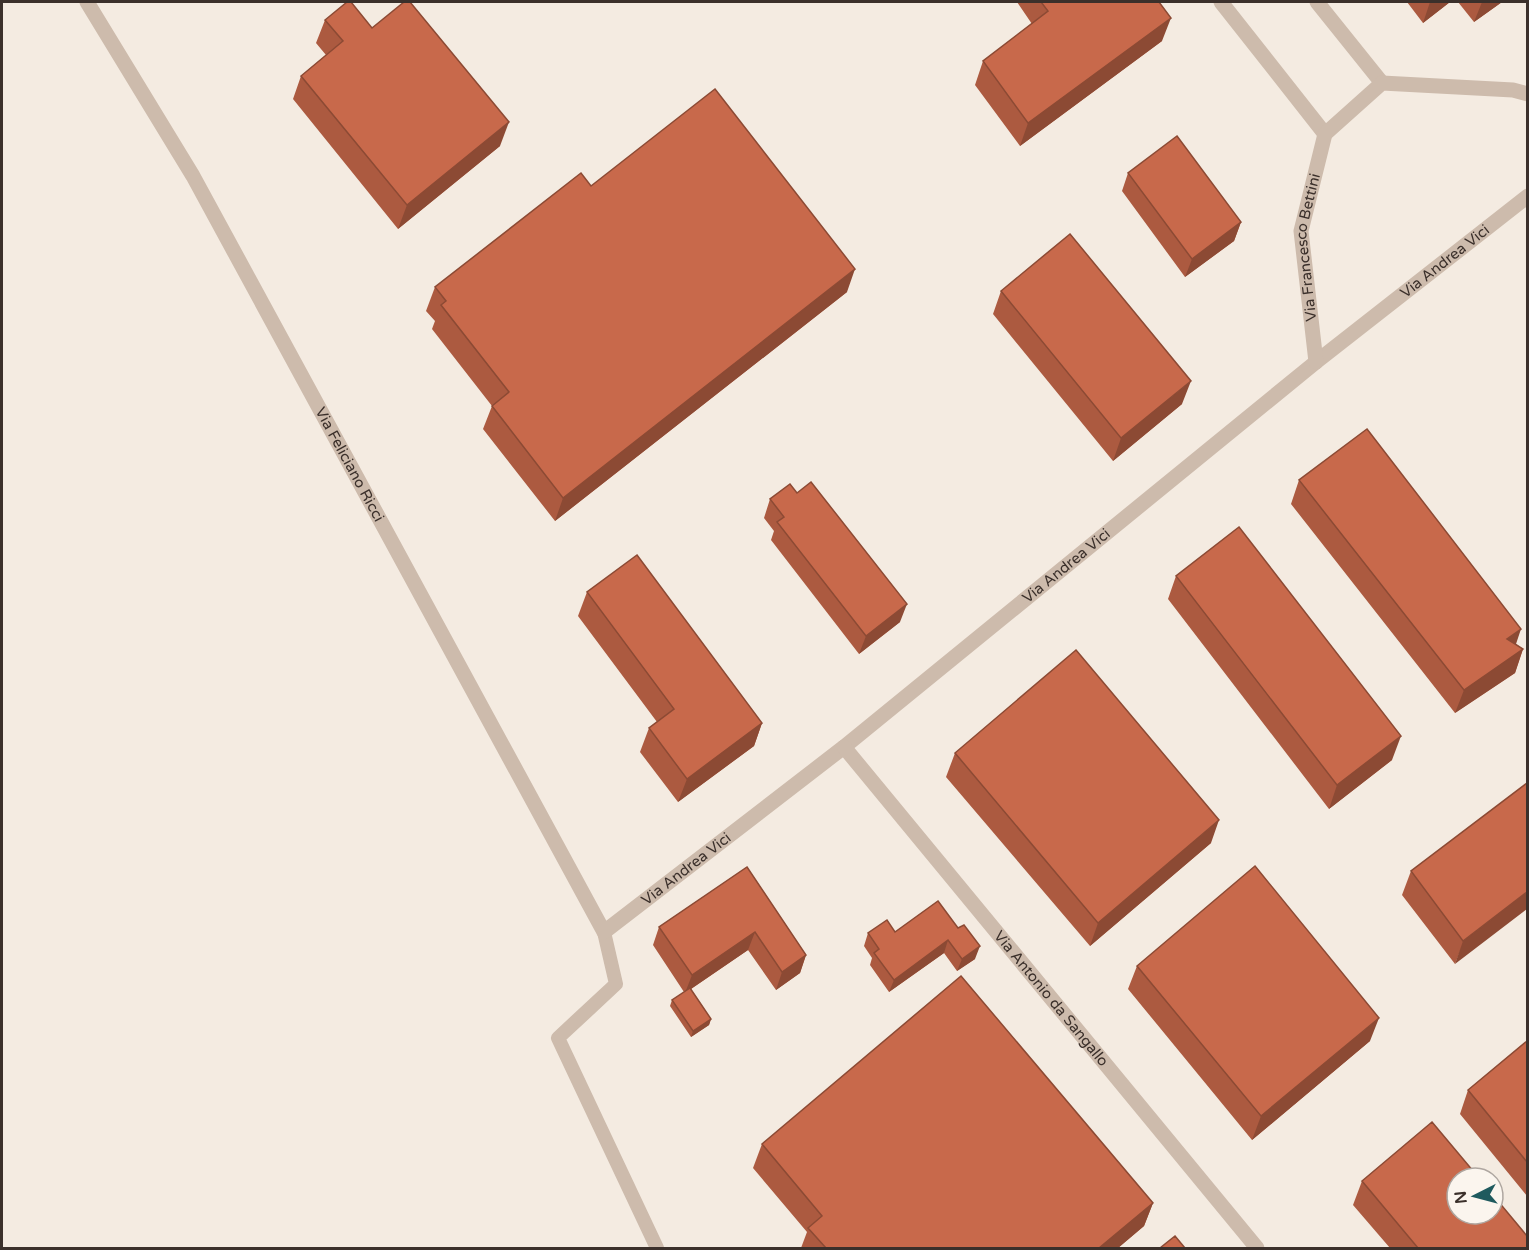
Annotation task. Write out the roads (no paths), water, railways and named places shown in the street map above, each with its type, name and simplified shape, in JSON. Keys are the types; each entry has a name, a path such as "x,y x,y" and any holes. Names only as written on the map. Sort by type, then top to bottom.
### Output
{"street":[{"name":"Via Feliciano Ricci","path":"87,2 194,176 604,932"},
{"path":"1221,2 1325,134 1382,83 1513,90 1527,94"},
{"path":"1317,2 1382,83"},
{"name":"Via Francesco Bettini","path":"1316,362 1301,231 1325,134"},
{"name":"Via Andrea Vici","path":"604,932 844,747 1316,362 1527,196"},
{"name":"Via Antonio da Sangallo","path":"844,747 1257,1248"}],"lane":[{"path":"604,932 616,984 558,1038 657,1248"}]}
